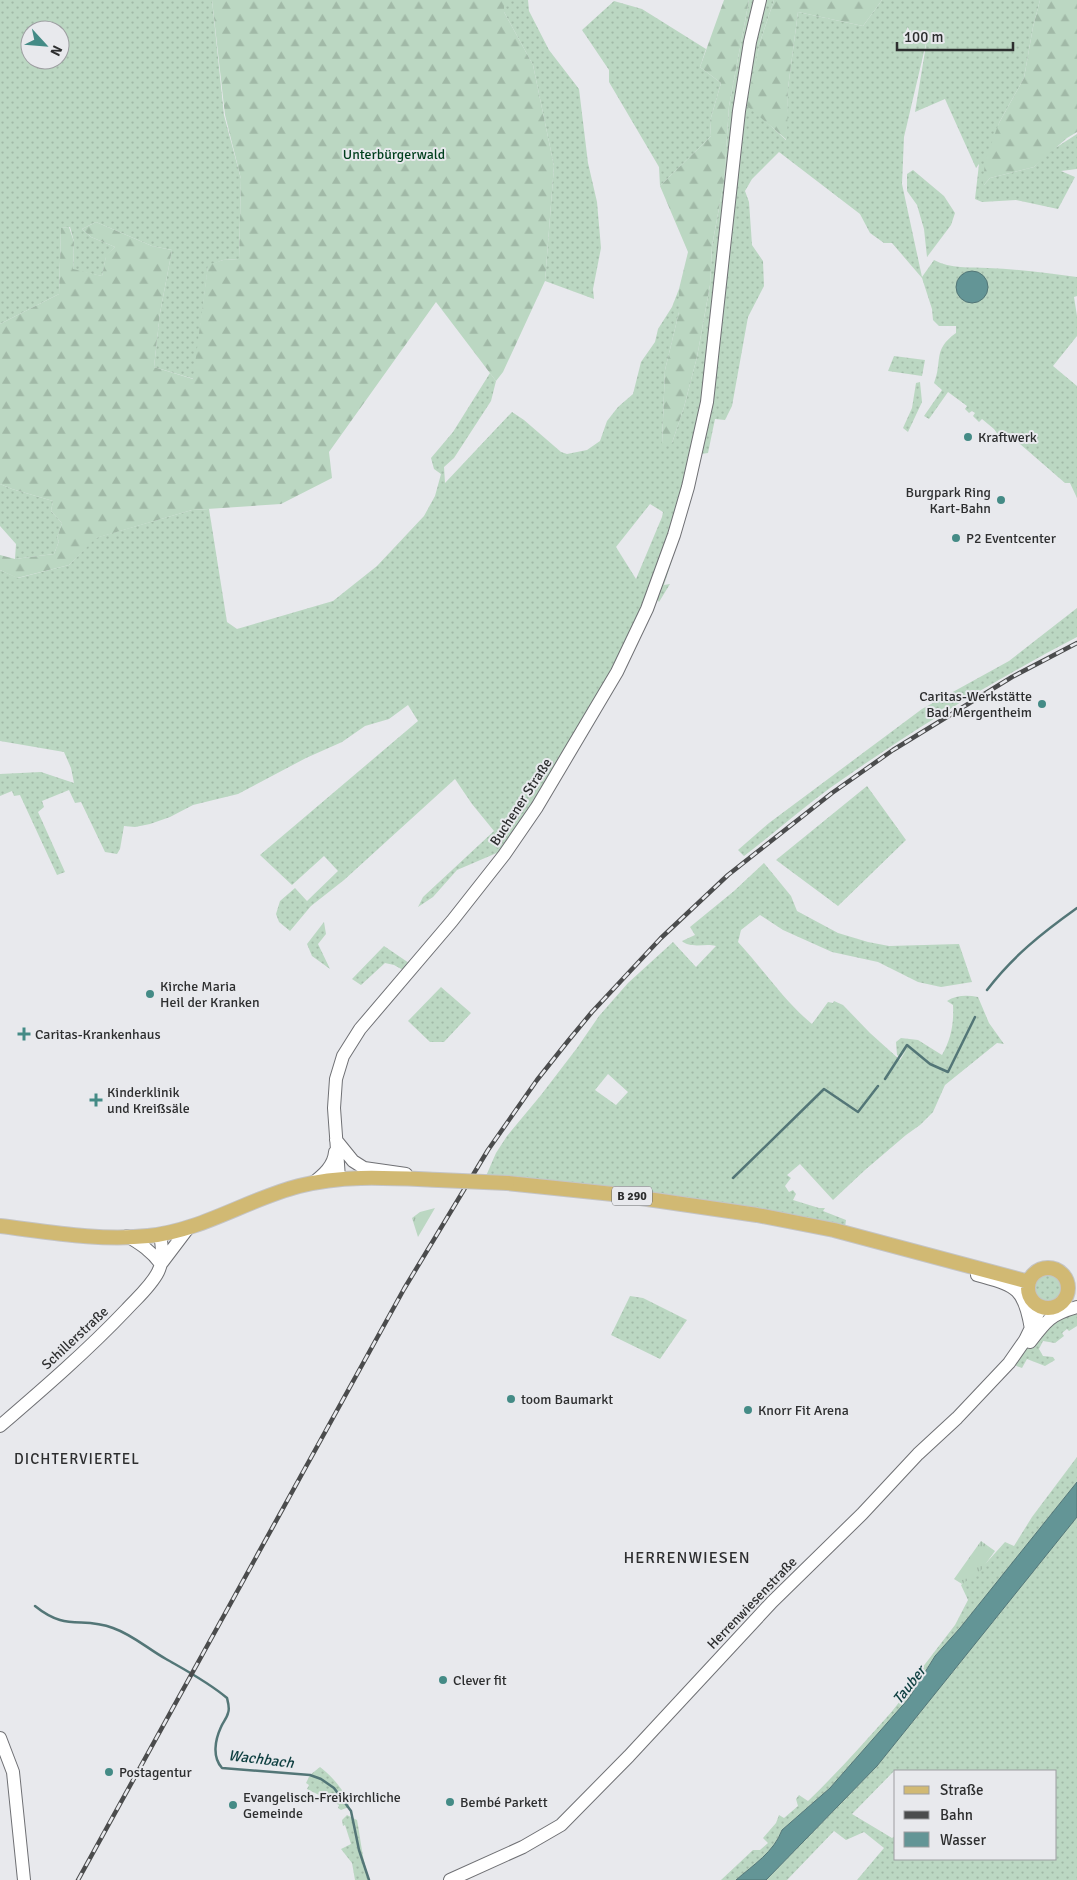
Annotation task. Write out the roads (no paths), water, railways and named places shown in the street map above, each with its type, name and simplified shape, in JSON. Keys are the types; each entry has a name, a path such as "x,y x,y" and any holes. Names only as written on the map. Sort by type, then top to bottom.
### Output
{"main road":[{"name":"B 290","path":"0,1226 101,1237 160,1234 189,1227 300,1186 339,1178 507,1183 587,1191 736,1211 834,1230 1029,1282"},
{"path":"1051,1269 1062,1274 1072,1293 1058,1306 1041,1307 1032,1300 1029,1294 1029,1282 1040,1270 1051,1269"}],"street":[{"name":"Buchener Straße","path":"339,1178 334,1108 336,1079 343,1056 360,1030 452,921 504,855 537,807 617,672 647,609 674,535 688,487 705,414 739,111 750,42 760,0"},
{"path":"336,1141 353,1161 364,1168 410,1174 434,1180"},
{"path":"300,1186 329,1168 335,1158 336,1141"},
{"name":"Schillerstraße","path":"0,1426 114,1323 158,1273 161,1264 189,1227"},
{"path":"160,1234 162,1248 161,1264"},
{"path":"126,1236 142,1244 161,1264"},
{"path":"953,1263 961,1270 1013,1286 1020,1292 1025,1302 1031,1329"},
{"name":"Herrenwiesenstraße","path":"450,1880 523,1847 561,1825 624,1762 772,1602 862,1514 918,1454 1009,1363 1031,1329 1041,1307"},
{"path":"1009,1363 1027,1346 1051,1317 1077,1307"},
{"path":"0,1738 13,1772 24,1880"}],"water":[{"path":"972,271 984,275 988,287 984,299 972,303 960,299 956,287 960,275"},
{"path":"1077,1482 1077,1517 877,1766 766,1880 736,1880 768,1852 782,1830 830,1788 909,1698 935,1656 960,1628"}],"waterway":[{"path":"987,990 1007,966 1077,908"},
{"path":"885,1079 907,1045 930,1064 948,1072 975,1017"},
{"path":"733,1178 824,1089 858,1112 878,1086"},
{"name":"Wachbach","path":"35,1606 56,1619 92,1623 120,1631 220,1692 227,1698 229,1705 229,1711 219,1732 215,1748 217,1759 222,1768 310,1775 321,1779 334,1788 351,1811 359,1850 369,1880"}],"railway":[{"path":"78,1880 404,1289 488,1150 537,1080 568,1041 592,1012 661,938 728,875 832,793 893,750 1012,677 1077,643"}],"place":[{"name":"Kraftwerk","path":"968,437"},
{"name":"Burgpark Ring Kart-Bahn","path":"1001,500"},
{"name":"P2 Eventcenter","path":"956,538"},
{"name":"Caritas-Werkstätte Bad Mergentheim","path":"1042,704"},
{"name":"Kirche Maria Heil der Kranken","path":"150,994"},
{"name":"Caritas-Krankenhaus","path":"24,1034"},
{"name":"Kinderklinik und Kreißsäle","path":"96,1100"},
{"name":"toom Baumarkt","path":"511,1399"},
{"name":"Knorr Fit Arena","path":"748,1410"},
{"name":"Clever fit","path":"443,1680"},
{"name":"Postagentur","path":"109,1772"},
{"name":"Bembé Parkett","path":"450,1802"},
{"name":"Evangelisch-Freikirchliche Gemeinde","path":"233,1805"}],"district":[{"name":"DICHTERVIERTEL","path":"77,1459"},
{"name":"HERRENWIESEN","path":"687,1558"}],"park label":[{"name":"Unterbürgerwald","path":"394,154"}],"water label":[{"name":"Tauber","path":"909,1685"}]}
